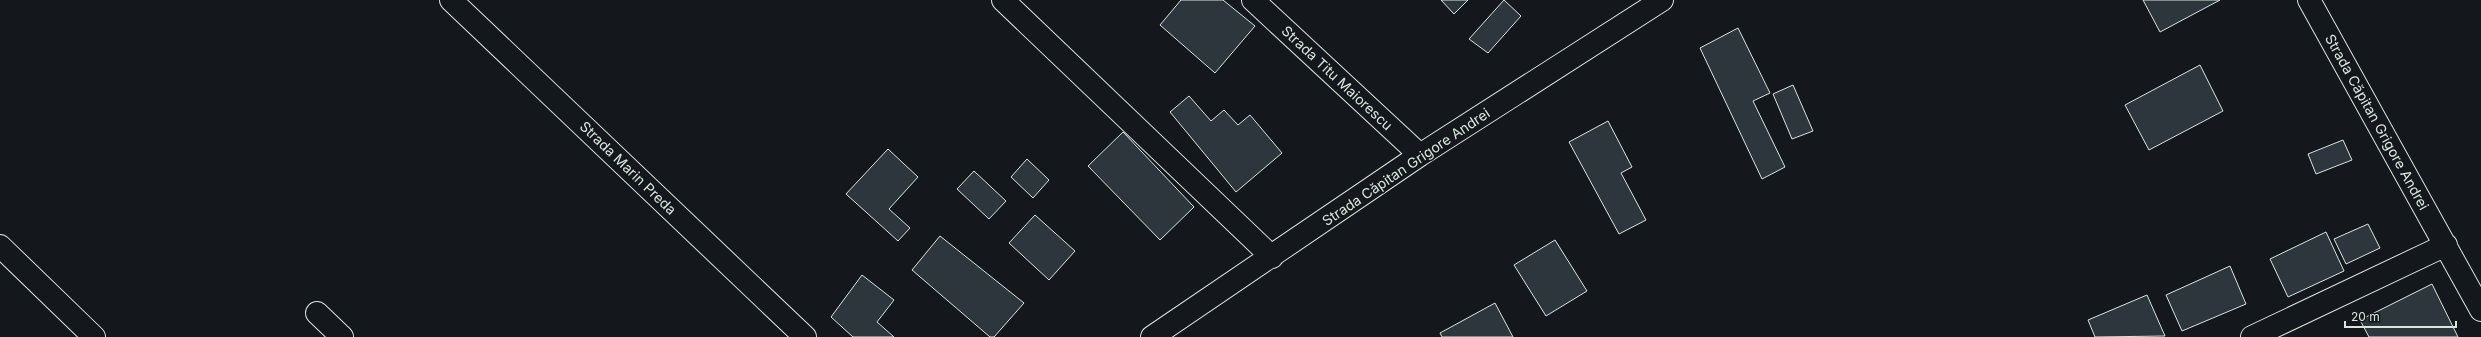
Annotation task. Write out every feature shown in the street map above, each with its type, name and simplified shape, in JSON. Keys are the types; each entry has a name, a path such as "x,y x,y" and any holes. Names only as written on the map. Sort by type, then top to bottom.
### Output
{"street":[{"name":"Strada Marin Preda","path":"451,0 805,337"},
{"path":"1003,0 1272,257"},
{"name":"Strada Titu Maiorescu","path":"1253,0 1420,155"},
{"name":"Strada Căpitan Grigore Andrei","path":"1152,337 1272,257 1420,155 1662,0"},
{"name":"Strada Căpitan Grigore Andrei","path":"2309,0 2481,310"},
{"path":"2252,337 2446,245"},
{"path":"0,246 94,337"},
{"path":"317,312 342,337"}],"building":[{"path":"1181,0 1223,0 1255,26 1215,73 1160,25"},
{"path":"1441,0 1468,0 1454,14"},
{"path":"1504,0 1521,16 1488,53 1469,39"},
{"path":"2143,0 2220,0 2160,32"},
{"path":"1738,28 1770,93 1753,101 1785,167 1762,179 1700,48"},
{"path":"2200,65 2223,111 2149,150 2125,105"},
{"path":"1793,85 1813,131 1792,139 1773,94"},
{"path":"1189,96 1211,121 1224,110 1238,125 1250,115 1282,153 1236,192 1170,112"},
{"path":"1608,121 1632,167 1621,173 1646,220 1619,234 1569,142"},
{"path":"1123,132 1194,207 1160,240 1088,166"},
{"path":"2343,140 2352,160 2316,174 2308,154"},
{"path":"888,149 918,177 889,209 910,228 898,241 846,194"},
{"path":"1027,159 1049,180 1033,198 1011,177"},
{"path":"974,171 1006,201 989,219 957,189"},
{"path":"1035,215 1075,251 1049,280 1009,243"},
{"path":"2368,224 2380,248 2346,264 2334,239"},
{"path":"2326,232 2344,271 2288,297 2270,259"},
{"path":"940,236 1024,303 994,337 990,337 912,270"},
{"path":"1555,240 1587,291 1546,316 1514,265"},
{"path":"2230,266 2246,304 2182,331 2166,295"},
{"path":"862,275 894,300 877,322 894,337 853,337 831,317"},
{"path":"2432,284 2458,337 2369,337 2360,320"},
{"path":"2147,295 2165,336 2095,337 2088,320"},
{"path":"1495,303 1513,337 1442,337 1440,333"}]}
